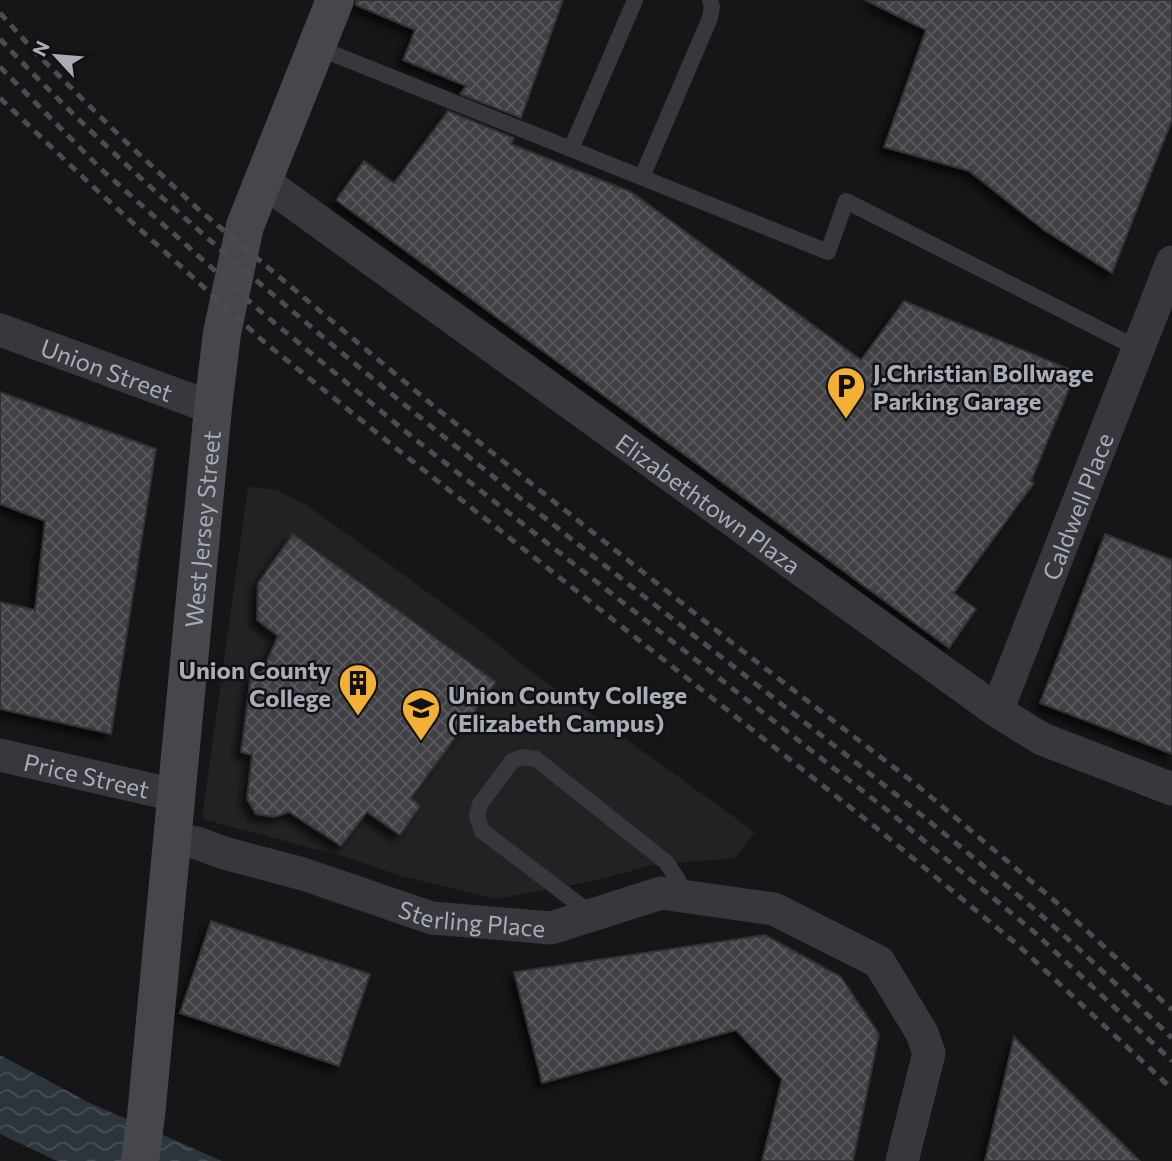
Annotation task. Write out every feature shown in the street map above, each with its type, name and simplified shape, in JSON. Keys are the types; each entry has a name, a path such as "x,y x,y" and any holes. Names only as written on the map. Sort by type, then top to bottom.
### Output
{"street":[{"name":"West Jersey Street","path":"140,1161 222,333 245,226 335,0"},
{"name":"Elizabethtown Plaza","path":"263,181 997,711 1042,738 1172,789"},
{"name":"Caldwell Place","path":"997,711 1172,262"},
{"name":"Union Street","path":"0,330 213,408"},
{"name":"Price Street","path":"0,755 175,795"},
{"name":"Sterling Place","path":"172,839 197,843 303,874 432,918 551,928 661,893 774,909 879,962 922,1033 929,1053 902,1161"}],"lane":[{"path":"571,149 635,0"},
{"path":"642,177 710,18 710,0"},
{"path":"316,47 828,252 846,201 1139,349"},
{"path":"593,915 482,831 477,816 480,804 512,761 523,757 536,759 666,862 685,897"}],"shaded area":[{"name":"Union County College (Elizabeth Campus)","path":"248,487 277,490 305,504 755,832 735,858 653,865 593,881 496,899 401,876 345,857 202,819"}],"water":[{"path":"0,1055 90,1103 222,1161 57,1161 0,1134"}],"building":[{"path":"356,0 563,0 521,118 460,94 466,86 403,60 415,30 356,5"},
{"path":"865,0 1172,0 1172,120 1112,273 1044,230 969,171 884,147 926,30"},
{"name":"J.Christian Bollwage Parking Garage","path":"448,111 514,138 511,144 631,192 861,360 904,301 1076,372 1031,481 1034,483 954,593 976,609 949,648 336,200 364,161 394,183"},
{"path":"0,392 156,449 111,734 0,709 0,602 35,610 45,521 0,504"},
{"name":"Union County College","path":"293,534 496,682 411,798 420,806 400,835 367,812 341,846 289,812 274,817 256,814 247,799 252,755 241,752 251,675 262,672 278,636 257,620 258,583"},
{"path":"1105,534 1172,560 1172,754 1040,703"},
{"path":"211,921 370,974 339,1066 180,1013"},
{"path":"765,935 841,977 879,1034 853,1161 762,1161 782,1079 736,1030 542,1083 514,972"},
{"path":"1014,1037 1140,1161 985,1161"}],"railway":[{"path":"0,13 36,53 198,209 436,408 731,642 913,782 1056,902 1172,1010"},
{"path":"0,39 127,166 262,285 500,482 970,855 1059,931 1172,1038"},
{"path":"0,67 101,169 259,310 411,436 887,810 1033,931 1172,1061"},
{"path":"0,98 263,341 874,826 1019,946 1172,1089"}],"place":[{"name":"J.Christian Bollwage Parking Garage","path":"846,420"},
{"name":"Union County College","path":"358,717"},
{"name":"Union County College (Elizabeth Campus)","path":"421,742"}]}
